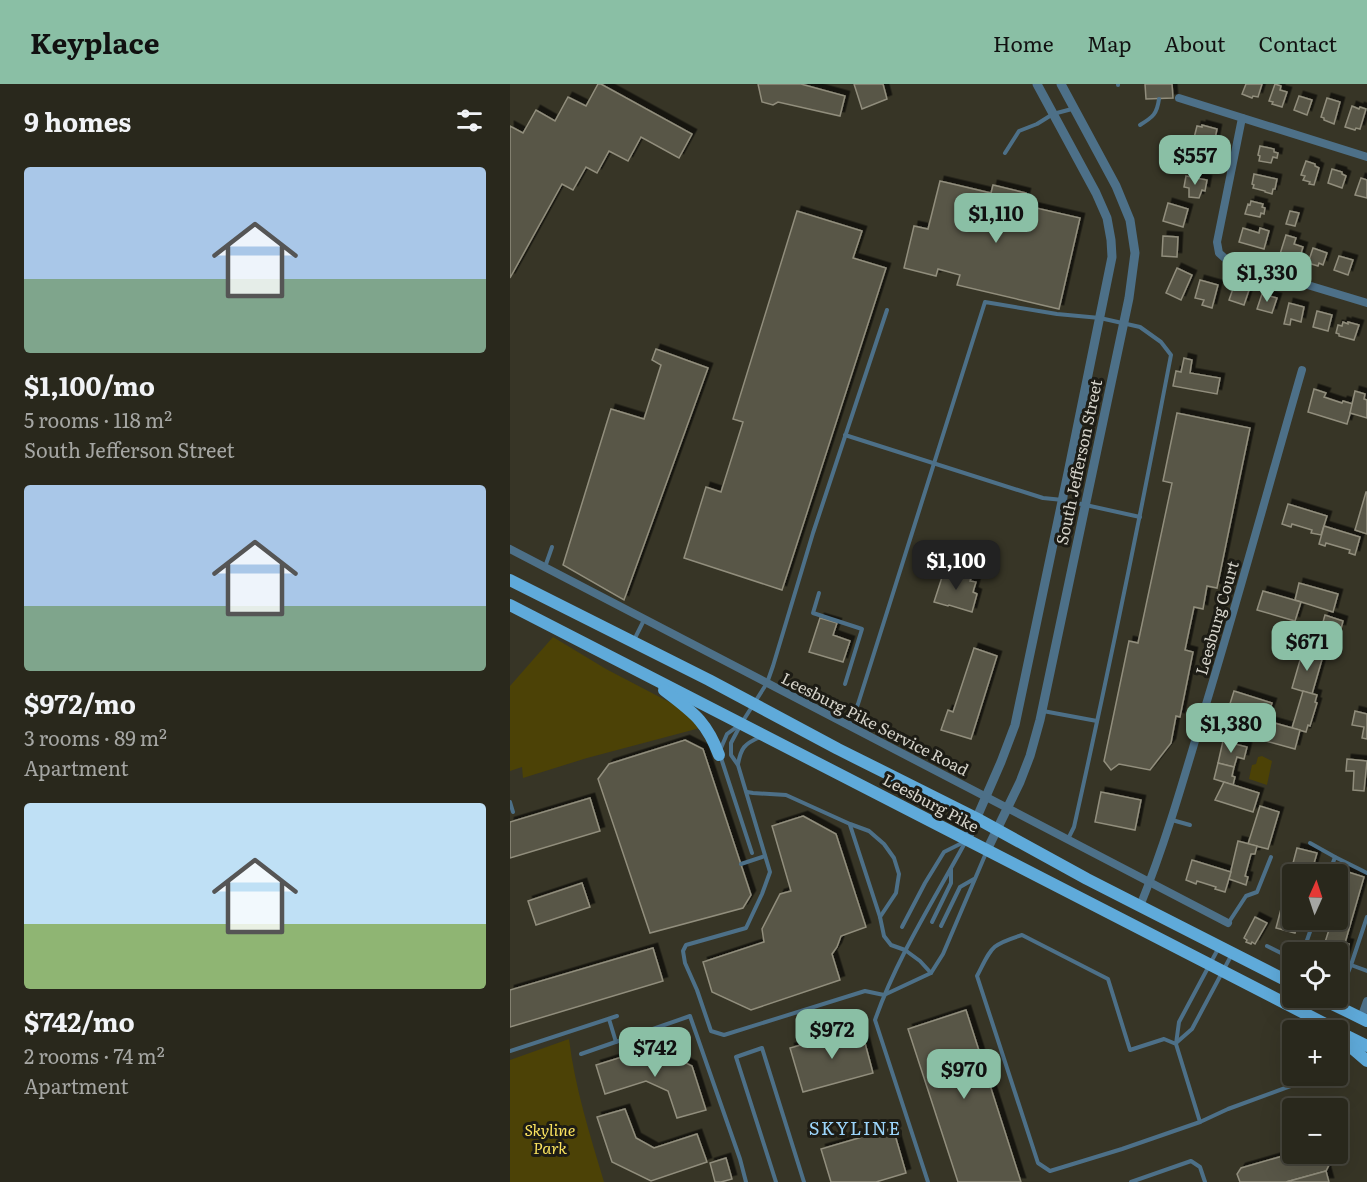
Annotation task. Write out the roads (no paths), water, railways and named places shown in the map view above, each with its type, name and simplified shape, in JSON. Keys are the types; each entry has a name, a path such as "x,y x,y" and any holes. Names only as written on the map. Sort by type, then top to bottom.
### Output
{"main road":[{"name":"Leesburg Pike","path":"510,580 976,818 1219,947 1282,977"},
{"name":"Leesburg Pike","path":"510,605 1317,1020"},
{"path":"642,673 703,723 719,754"},
{"path":"1341,1008 1364,1019"},
{"path":"1311,1017 1315,1020"},
{"name":"Leesburg Pike","path":"1348,1036 1367,1046"},
{"path":"1348,1045 1367,1062"}],"street":[{"name":"South Jefferson Street","path":"967,840 1015,724 1112,257 1107,218 1096,193 1037,84"},
{"name":"South Jefferson Street","path":"987,850 1020,782 1030,756 1042,711 1124,323 1135,253 1126,206 1061,84"},
{"path":"1179,98 1367,157"},
{"path":"1242,118 1217,242 1219,253 1228,261 1367,303"},
{"name":"Leesburg Court","path":"1140,906 1171,820 1222,662 1288,435 1302,370"},
{"name":"Leesburg Pike Service Road","path":"510,549 1228,923"},
{"path":"1364,1019 1367,1001"}],"lane":[{"path":"1140,125 1158,110 1159,99"},
{"path":"1005,153 1019,131 1053,114 1075,109"},
{"path":"849,725 858,705 985,302 1057,314 1100,318 1140,327 1161,342 1171,355 1097,721 1074,826 1068,840"},
{"path":"888,310 813,533 767,683 741,724 730,748 731,756 738,765 747,791 770,872 746,928 686,945 683,951 685,963 711,1031 724,1035 865,991 884,995 931,973 943,954 987,850"},
{"path":"845,435 1043,498 1063,500 1140,517"},
{"path":"545,567 552,547"},
{"path":"819,593 813,613 862,629 845,684"},
{"path":"633,642 645,619"},
{"path":"1209,734 1217,709"},
{"path":"1042,711 1097,721"},
{"path":"1202,719 1213,722"},
{"path":"741,724 727,735 719,754 752,853"},
{"path":"738,765 745,745 764,735"},
{"path":"747,791 786,795 869,831 884,844 894,858 899,874 896,893 880,917"},
{"path":"510,802 513,812"},
{"path":"1171,820 1191,825"},
{"path":"850,824 884,936 891,945 905,950 931,973"},
{"path":"928,1182 875,1020 905,950 967,840"},
{"path":"902,927 925,883 945,852 967,840"},
{"path":"1310,843 1367,873"},
{"path":"741,864 765,856"},
{"path":"1228,923 1246,896 1257,892 1271,857"},
{"path":"1333,864 1335,857"},
{"path":"932,922 951,883 951,868"},
{"path":"941,926 960,887 975,878"},
{"path":"1348,972 1367,917"},
{"path":"1176,1044 1164,1039 1130,1050 1108,980 1022,935 1000,942 990,950 976,976 1038,1163 1050,1170 1122,1149 1200,1122 1291,1086"},
{"path":"1267,946 1282,954"},
{"path":"1200,1122 1176,1044 1179,1022 1219,947"},
{"path":"1176,1044 1192,1029 1232,953"},
{"path":"1351,965 1367,971"},
{"path":"510,1051 617,1016"},
{"path":"581,1054 690,1016 746,1182"},
{"path":"609,1019 616,1042"},
{"path":"776,1182 736,1057 762,1048 804,1182"},
{"path":"1131,1182 1191,1161 1200,1167 1205,1182"}],"district":[{"name":"SKYLINE","path":"855,1129"}],"park label":[{"name":"Skyline Park","path":"550,1139"}]}
